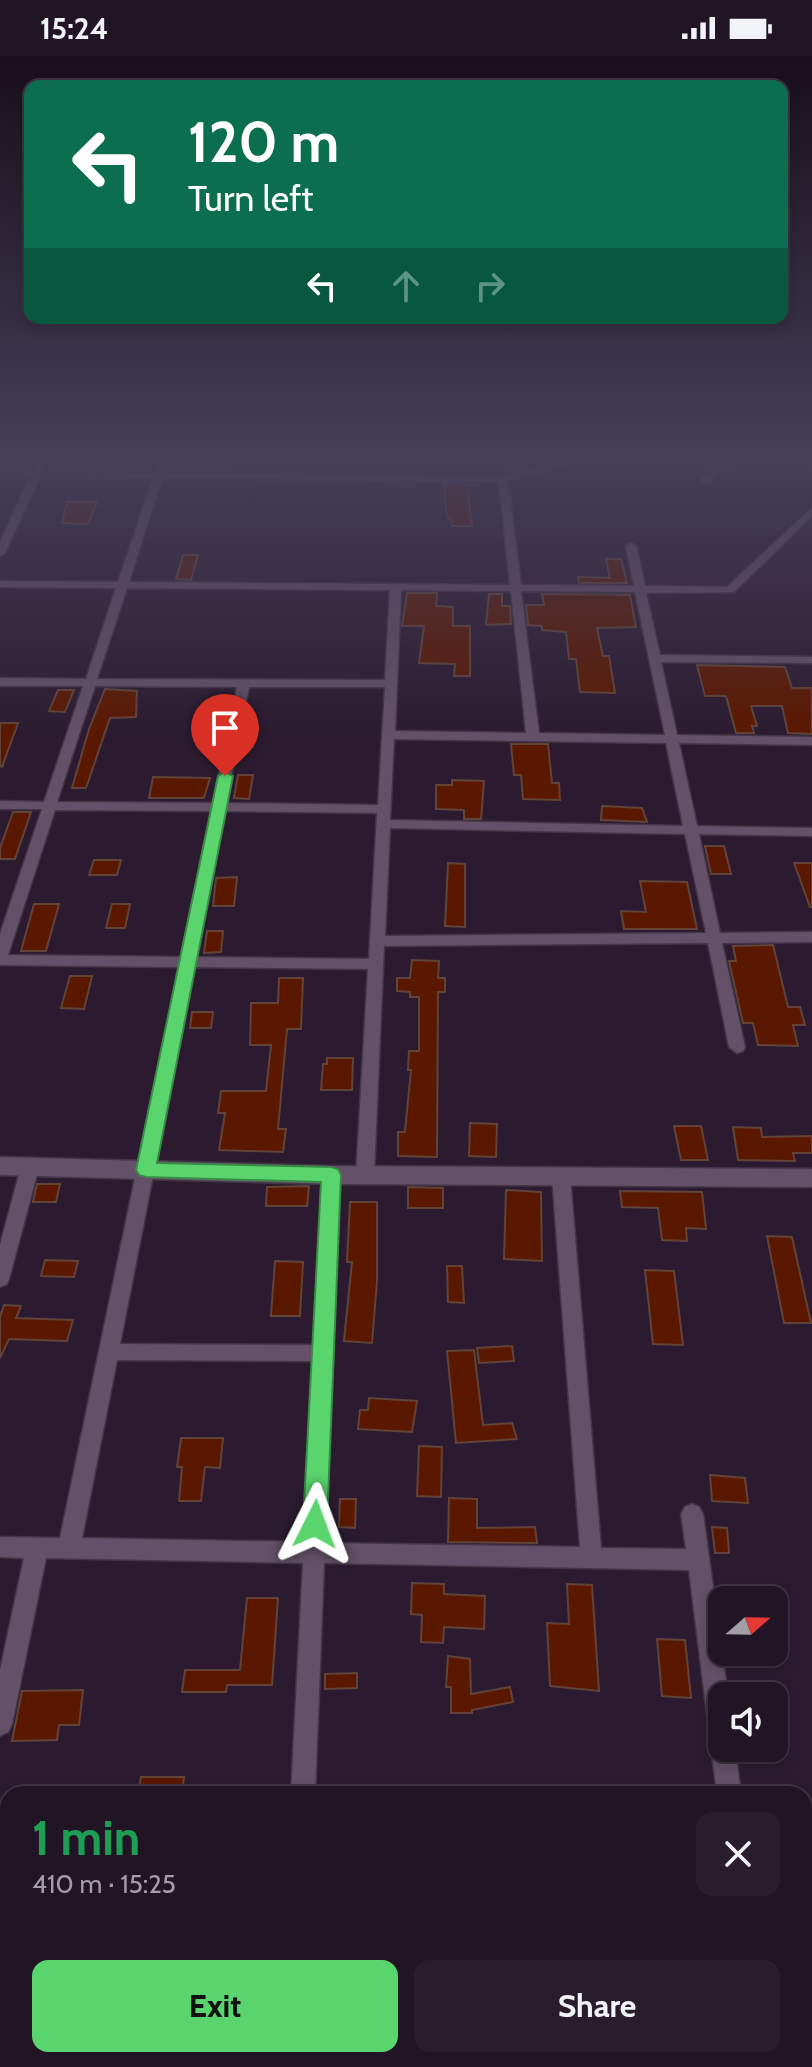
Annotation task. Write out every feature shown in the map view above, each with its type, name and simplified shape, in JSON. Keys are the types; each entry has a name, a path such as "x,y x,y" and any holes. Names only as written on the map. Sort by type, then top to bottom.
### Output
{"street":[{"path":"135,550 0,958 376,964"},
{"path":"511,550 533,737"},
{"path":"632,550 737,1047"},
{"path":"0,584 730,590 772,550"},
{"path":"365,1175 396,587"},
{"path":"655,658 812,660"},
{"path":"0,682 391,684"},
{"path":"69,1548 244,683"},
{"path":"388,735 812,741"},
{"path":"0,805 219,807 812,832"},
{"path":"377,941 812,937"},
{"path":"0,1166 331,1175 812,1178"},
{"path":"0,1279 30,1167"},
{"path":"303,1786 331,1175"},
{"path":"561,1176 591,1557"},
{"path":"109,1352 323,1353"},
{"path":"692,1514 714,1682"},
{"path":"0,1547 698,1560"},
{"path":"0,1724 37,1548"},
{"path":"725,1762 728,1786"}],"building":[{"path":"183,555 198,555 191,580 176,579"},
{"path":"606,559 621,559 627,583 579,583 578,577 610,578"},
{"path":"407,593 437,593 436,606 453,607 453,626 470,626 470,676 454,676 455,664 419,663 424,626 402,626"},
{"path":"489,594 502,594 502,606 510,606 511,624 486,625"},
{"path":"542,594 630,595 636,627 597,628 603,656 609,656 615,693 580,692 576,659 569,659 566,632 528,625 526,605 544,605"},
{"path":"697,665 785,667 792,688 812,688 812,734 788,733 782,706 751,706 757,726 752,726 754,733 736,733 726,696 705,696"},
{"path":"105,689 137,691 136,717 110,718 86,788 72,788 89,729"},
{"path":"58,690 74,690 65,712 49,711"},
{"path":"0,723 18,723 2,767 0,766"},
{"path":"511,744 548,744 552,783 559,783 560,800 523,799 521,775 514,775"},
{"path":"238,775 253,775 249,799 234,798"},
{"path":"153,777 210,778 204,798 149,798"},
{"path":"452,780 484,781 481,819 464,819 464,810 436,809 436,785 452,785"},
{"path":"602,806 642,808 647,822 601,820"},
{"path":"13,812 31,812 15,859 0,859 0,848"},
{"path":"705,846 724,846 731,874 711,874"},
{"path":"94,860 121,860 117,875 89,875"},
{"path":"448,863 465,864 465,927 445,926"},
{"path":"794,863 812,863 812,907 810,907"},
{"path":"237,877 234,906 213,906 216,878"},
{"path":"640,881 687,882 697,929 624,929 621,911 646,912"},
{"path":"34,904 59,904 46,951 21,951"},
{"path":"112,904 130,904 125,928 106,928"},
{"path":"207,931 223,931 221,952 204,953"},
{"path":"773,945 788,1007 800,1007 805,1025 793,1025 798,1046 758,1045 753,1023 743,1023 729,961 736,961 733,946"},
{"path":"412,960 439,961 438,978 445,978 445,992 438,992 437,1157 398,1156 398,1132 405,1132 411,1070 408,1070 409,1051 419,1051 419,997 410,997 410,992 397,991 397,978 410,978"},
{"path":"70,976 92,976 84,1009 61,1008"},
{"path":"279,978 303,978 301,1029 287,1029 278,1129 286,1129 283,1152 219,1150 225,1113 218,1113 221,1091 266,1091 271,1045 250,1045 251,1003 278,1003"},
{"path":"192,1012 213,1012 211,1028 190,1028"},
{"path":"327,1058 353,1058 352,1090 321,1090 323,1064 327,1064"},
{"path":"470,1123 497,1124 496,1157 469,1156"},
{"path":"674,1126 701,1126 708,1160 681,1160"},
{"path":"733,1127 761,1128 762,1137 812,1136 812,1153 793,1153 795,1161 738,1160"},
{"path":"37,1184 60,1184 56,1202 33,1202"},
{"path":"309,1186 307,1206 266,1206 267,1187"},
{"path":"408,1187 443,1188 443,1208 408,1208"},
{"path":"506,1190 541,1192 542,1261 504,1259"},
{"path":"620,1191 702,1192 706,1229 686,1228 687,1241 662,1240 658,1208 622,1207"},
{"path":"350,1202 377,1202 377,1281 372,1343 344,1341 352,1262 347,1262"},
{"path":"767,1236 792,1237 811,1323 784,1323"},
{"path":"45,1260 78,1261 74,1277 41,1276"},
{"path":"275,1261 303,1262 300,1316 271,1316"},
{"path":"447,1266 462,1266 464,1303 448,1302"},
{"path":"645,1270 674,1271 683,1345 653,1344"},
{"path":"4,1305 21,1306 16,1318 73,1320 67,1341 9,1339 0,1358 0,1317"},
{"path":"512,1346 514,1361 479,1363 477,1348"},
{"path":"474,1350 483,1425 512,1423 517,1439 456,1443 447,1351"},
{"path":"369,1398 417,1401 412,1432 358,1429 360,1410 368,1410"},
{"path":"181,1438 223,1438 220,1468 205,1467 201,1501 179,1501 182,1467 177,1467"},
{"path":"419,1446 442,1447 441,1497 417,1496"},
{"path":"710,1475 745,1478 748,1503 712,1501"},
{"path":"449,1498 477,1499 477,1528 535,1527 537,1543 448,1542"},
{"path":"340,1499 356,1499 355,1528 339,1527"},
{"path":"712,1527 727,1528 729,1553 715,1553"},
{"path":"412,1583 444,1584 444,1594 485,1596 484,1629 444,1627 443,1643 421,1642 422,1615 411,1614"},
{"path":"567,1584 592,1585 599,1691 550,1686 547,1623 569,1624"},
{"path":"247,1598 278,1598 272,1685 227,1685 226,1692 182,1692 185,1670 240,1670"},
{"path":"657,1639 685,1640 691,1698 662,1696"},
{"path":"448,1656 470,1659 471,1694 510,1687 513,1702 472,1710 472,1713 451,1713 451,1687 446,1687"},
{"path":"357,1673 357,1688 325,1689 325,1674"},
{"path":"83,1690 79,1725 59,1725 57,1740 12,1741 22,1691"},
{"path":"141,1777 184,1777 183,1786 139,1786"}],"route":[{"path":"225,776 146,1170 331,1175 315,1524"}]}
